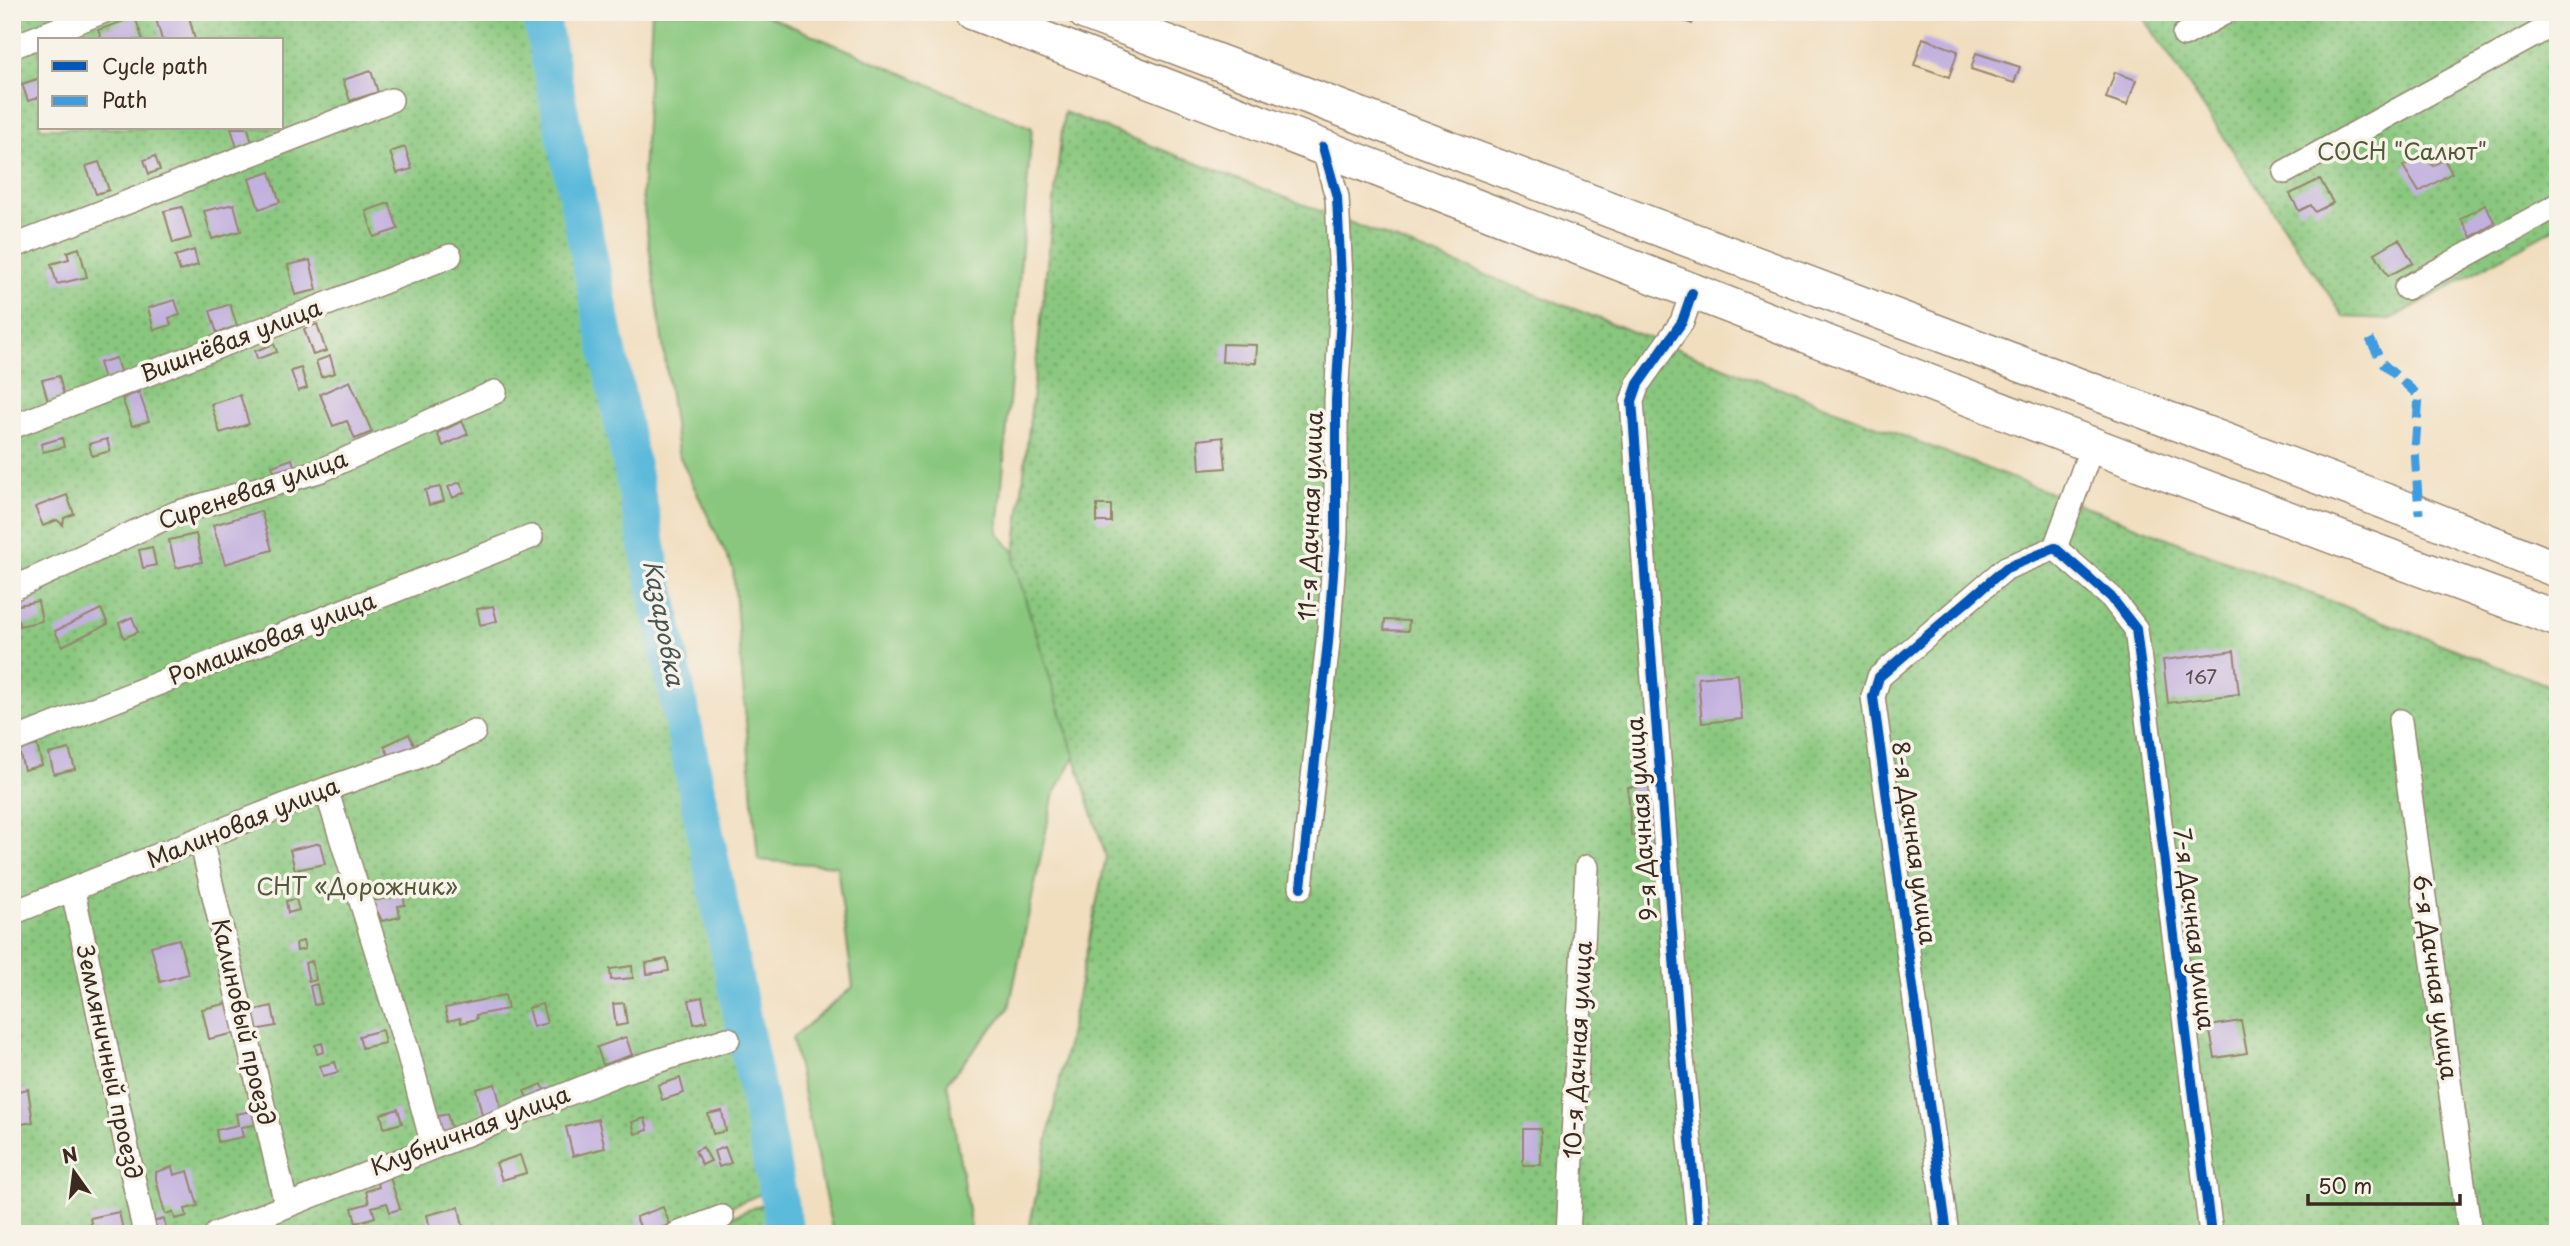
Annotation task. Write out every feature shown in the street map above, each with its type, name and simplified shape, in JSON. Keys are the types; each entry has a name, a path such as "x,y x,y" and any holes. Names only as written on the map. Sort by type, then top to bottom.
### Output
{"highway":[{"path":"973,12 1692,293 2092,446 2558,619"},
{"path":"1085,12 2419,514 2558,570"},
{"path":"2051,430 2069,383"}],"street":[{"path":"12,47 102,12"},
{"path":"2184,35 2226,12"},
{"path":"2285,172 2558,22"},
{"path":"12,247 391,100"},
{"name":"11-я Дачная улица","path":"1301,887 1328,642 1336,533 1336,400 1342,300 1337,197 1323,147"},
{"path":"2406,288 2558,205"},
{"name":"Вишнёвая улица","path":"12,427 450,256"},
{"name":"9-я Дачная улица","path":"1692,293 1682,322 1638,384 1632,401 1679,1037 1699,1234"},
{"name":"Сиреневая улица","path":"12,589 176,513 322,470 495,392"},
{"path":"2055,548 2092,446"},
{"name":"Ромашковая улица","path":"12,741 531,537"},
{"name":"7-я Дачная улица","path":"2055,548 2111,597 2136,629 2211,1234"},
{"name":"8-я Дачная улица","path":"1947,1234 1873,696 1879,677 2006,568 2055,548"},
{"name":"6-я Дачная улица","path":"2400,721 2470,1234"},
{"name":"Малиновая улица","path":"12,913 326,789 415,758 474,732"},
{"path":"326,789 408,1052 433,1146"},
{"name":"Калиновый проезд","path":"201,840 286,1204"},
{"name":"10-я Дачная улица","path":"1568,1234 1587,867"},
{"name":"Земляничный проезд","path":"73,891 145,1234"},
{"name":"Клубничная улица","path":"216,1234 625,1071 728,1039"},
{"path":"677,1234 722,1217"}],"green space":[{"name":"СНТ «Дорожник»","path":"12,12 530,12 771,1190 662,1234 12,1234"},
{"path":"652,12 758,12 1032,128 998,533 1055,599 1089,730 1053,797 1009,1008 947,1082 972,1234 833,1234 792,1038 853,987 837,866 758,860 733,569 678,453 642,195"},
{"name":"СОСН \"Салют\"","path":"2140,12 2558,12 2558,226 2391,319 2344,317"},
{"path":"1064,112 2558,689 2558,1234 1028,1234 1106,857 1014,563"},
{"path":"772,1200 779,1234 690,1234"}],"building":[{"path":"154,12 188,12 194,38 161,38"},
{"path":"1669,12 1697,12 1692,24 1668,15"},
{"path":"135,17 142,38 101,38 98,30"},
{"path":"1923,38 1958,51 1949,77 1914,65"},
{"path":"1976,53 2020,67 2014,83 1971,69"},
{"path":"371,71 378,92 350,101 343,80"},
{"path":"2115,72 2136,80 2127,105 2106,98"},
{"path":"38,79 38,98 28,101 22,84"},
{"path":"232,130 249,130 252,143 237,148"},
{"path":"405,147 412,169 397,173 390,152"},
{"path":"155,156 160,170 149,174 144,160"},
{"path":"2421,156 2424,160 2428,157 2433,166 2444,159 2452,173 2419,192 2403,166"},
{"path":"99,162 109,190 96,194 86,166"},
{"path":"270,172 280,202 259,209 249,179"},
{"path":"2320,179 2333,203 2315,212 2311,205 2299,211 2290,194"},
{"path":"389,203 398,229 374,237 366,211"},
{"path":"234,204 241,231 212,239 204,211"},
{"path":"2485,205 2495,223 2471,237 2461,219"},
{"path":"182,207 191,238 173,243 164,211"},
{"path":"2399,239 2413,263 2388,276 2375,253"},
{"path":"79,248 87,277 57,284 51,264 69,259 67,252"},
{"path":"194,250 198,265 180,271 175,256"},
{"path":"310,260 317,290 295,295 288,265"},
{"path":"175,300 180,315 169,318 171,325 154,330 148,308"},
{"path":"230,304 237,326 217,333 210,311"},
{"path":"317,324 326,351 313,355 304,329"},
{"path":"274,344 277,352 257,359 255,351"},
{"path":"1223,344 1257,345 1256,363 1222,362"},
{"path":"330,356 335,373 321,377 316,361"},
{"path":"116,358 121,375 104,379 99,363"},
{"path":"301,368 307,388 298,391 291,371"},
{"path":"59,376 64,396 48,401 42,380"},
{"path":"350,381 372,432 355,439 347,421 333,426 320,394"},
{"path":"139,392 149,421 132,426 122,398"},
{"path":"240,395 249,424 220,433 211,404"},
{"path":"462,421 468,434 443,446 437,433"},
{"path":"1223,437 1226,468 1200,470 1198,440"},
{"path":"62,438 64,447 43,452 41,444"},
{"path":"107,439 110,451 92,456 89,444"},
{"path":"292,459 295,469 276,476 272,466"},
{"path":"460,482 465,492 453,498 448,487"},
{"path":"440,487 444,501 429,505 425,490"},
{"path":"67,495 74,514 64,518 63,525 57,520 43,526 35,507"},
{"path":"1097,505 1111,505 1111,522 1097,522"},
{"path":"261,511 272,550 225,564 213,525"},
{"path":"196,534 202,562 176,568 169,540"},
{"path":"152,547 156,565 143,568 139,550"},
{"path":"17,557 22,576 12,579 12,558"},
{"path":"38,601 42,621 19,626 14,606"},
{"path":"493,606 497,621 480,625 477,609"},
{"path":"101,609 108,624 62,646 55,631"},
{"path":"132,617 138,632 124,638 119,623"},
{"path":"1385,620 1409,621 1408,631 1384,630"},
{"path":"2234,651 2239,694 2168,703 2163,660"},
{"path":"1738,674 1742,719 1702,723 1698,678"},
{"path":"409,734 416,749 391,760 384,746"},
{"path":"37,745 42,765 24,770 19,750"},
{"path":"69,749 75,769 54,774 49,754"},
{"path":"1654,786 1658,834 1631,836 1628,787"},
{"path":"320,843 325,864 295,870 290,850"},
{"path":"403,895 405,905 398,906 400,917 382,921 372,901"},
{"path":"296,899 299,910 288,913 286,901"},
{"path":"179,939 188,974 160,982 151,946"},
{"path":"303,941 305,949 297,951 296,943"},
{"path":"667,959 669,971 647,974 646,963"},
{"path":"312,961 316,980 309,982 305,963"},
{"path":"632,966 633,978 611,980 610,969"},
{"path":"317,984 321,1004 314,1005 310,986"},
{"path":"505,995 508,1009 476,1015 477,1019 461,1023 460,1018 448,1021 445,1008"},
{"path":"702,997 707,1021 694,1024 689,1000"},
{"path":"229,1003 236,1033 209,1039 202,1009"},
{"path":"624,1003 627,1024 616,1026 613,1004"},
{"path":"542,1004 547,1023 533,1027 528,1008"},
{"path":"272,1006 276,1026 250,1031 246,1012"},
{"path":"2241,1021 2247,1053 2215,1058 2209,1026"},
{"path":"382,1030 385,1043 362,1048 359,1036"},
{"path":"626,1037 632,1055 603,1065 597,1047"},
{"path":"322,1043 324,1052 317,1054 315,1045"},
{"path":"335,1062 338,1072 323,1076 320,1066"},
{"path":"680,1078 684,1093 662,1100 658,1085"},
{"path":"495,1084 502,1110 482,1115 476,1089"},
{"path":"542,1084 546,1094 528,1100 524,1091"},
{"path":"28,1089 33,1122 12,1126 12,1092"},
{"path":"398,1109 402,1123 384,1128 381,1114"},
{"path":"252,1111 255,1125 241,1127 243,1137 218,1142 216,1130 238,1125 236,1114"},
{"path":"722,1111 726,1131 713,1134 708,1114"},
{"path":"447,1114 452,1130 436,1134 431,1118"},
{"path":"645,1118 648,1130 635,1134 632,1122"},
{"path":"598,1119 605,1148 573,1156 566,1127"},
{"path":"1523,1129 1541,1129 1541,1165 1523,1165"},
{"path":"703,1147 711,1161 702,1165 695,1151"},
{"path":"725,1147 731,1163 719,1167 714,1151"},
{"path":"520,1155 526,1173 502,1180 496,1163"},
{"path":"172,1167 174,1175 188,1171 198,1206 185,1209 187,1216 175,1219 173,1212 165,1214 156,1179 156,1172"},
{"path":"389,1174 400,1209 390,1212 387,1203 372,1207 375,1217 356,1223 352,1208 369,1203 366,1191 379,1187 376,1178"},
{"path":"459,1207 463,1227 431,1234 427,1215"},
{"path":"663,1207 670,1225 643,1234 636,1217"},
{"path":"119,1212 124,1234 93,1234 90,1218"},
{"path":"164,1219 167,1234 150,1234 148,1223"}],"waterway":[{"name":"Казаровка","path":"540,12 786,1234"}],"marked path":[{"path":"2370,339 2382,363 2419,396 2415,450 2419,514"}],"cycle path":[{"path":"1301,887 1328,642 1336,533 1336,400 1342,300 1337,197 1323,147"},
{"path":"1692,293 1682,322 1638,384 1632,401 1680,1037 1699,1234"},
{"path":"1947,1234 1873,697 1879,677 2006,568 2055,548 2111,597 2136,629 2211,1234"}]}
